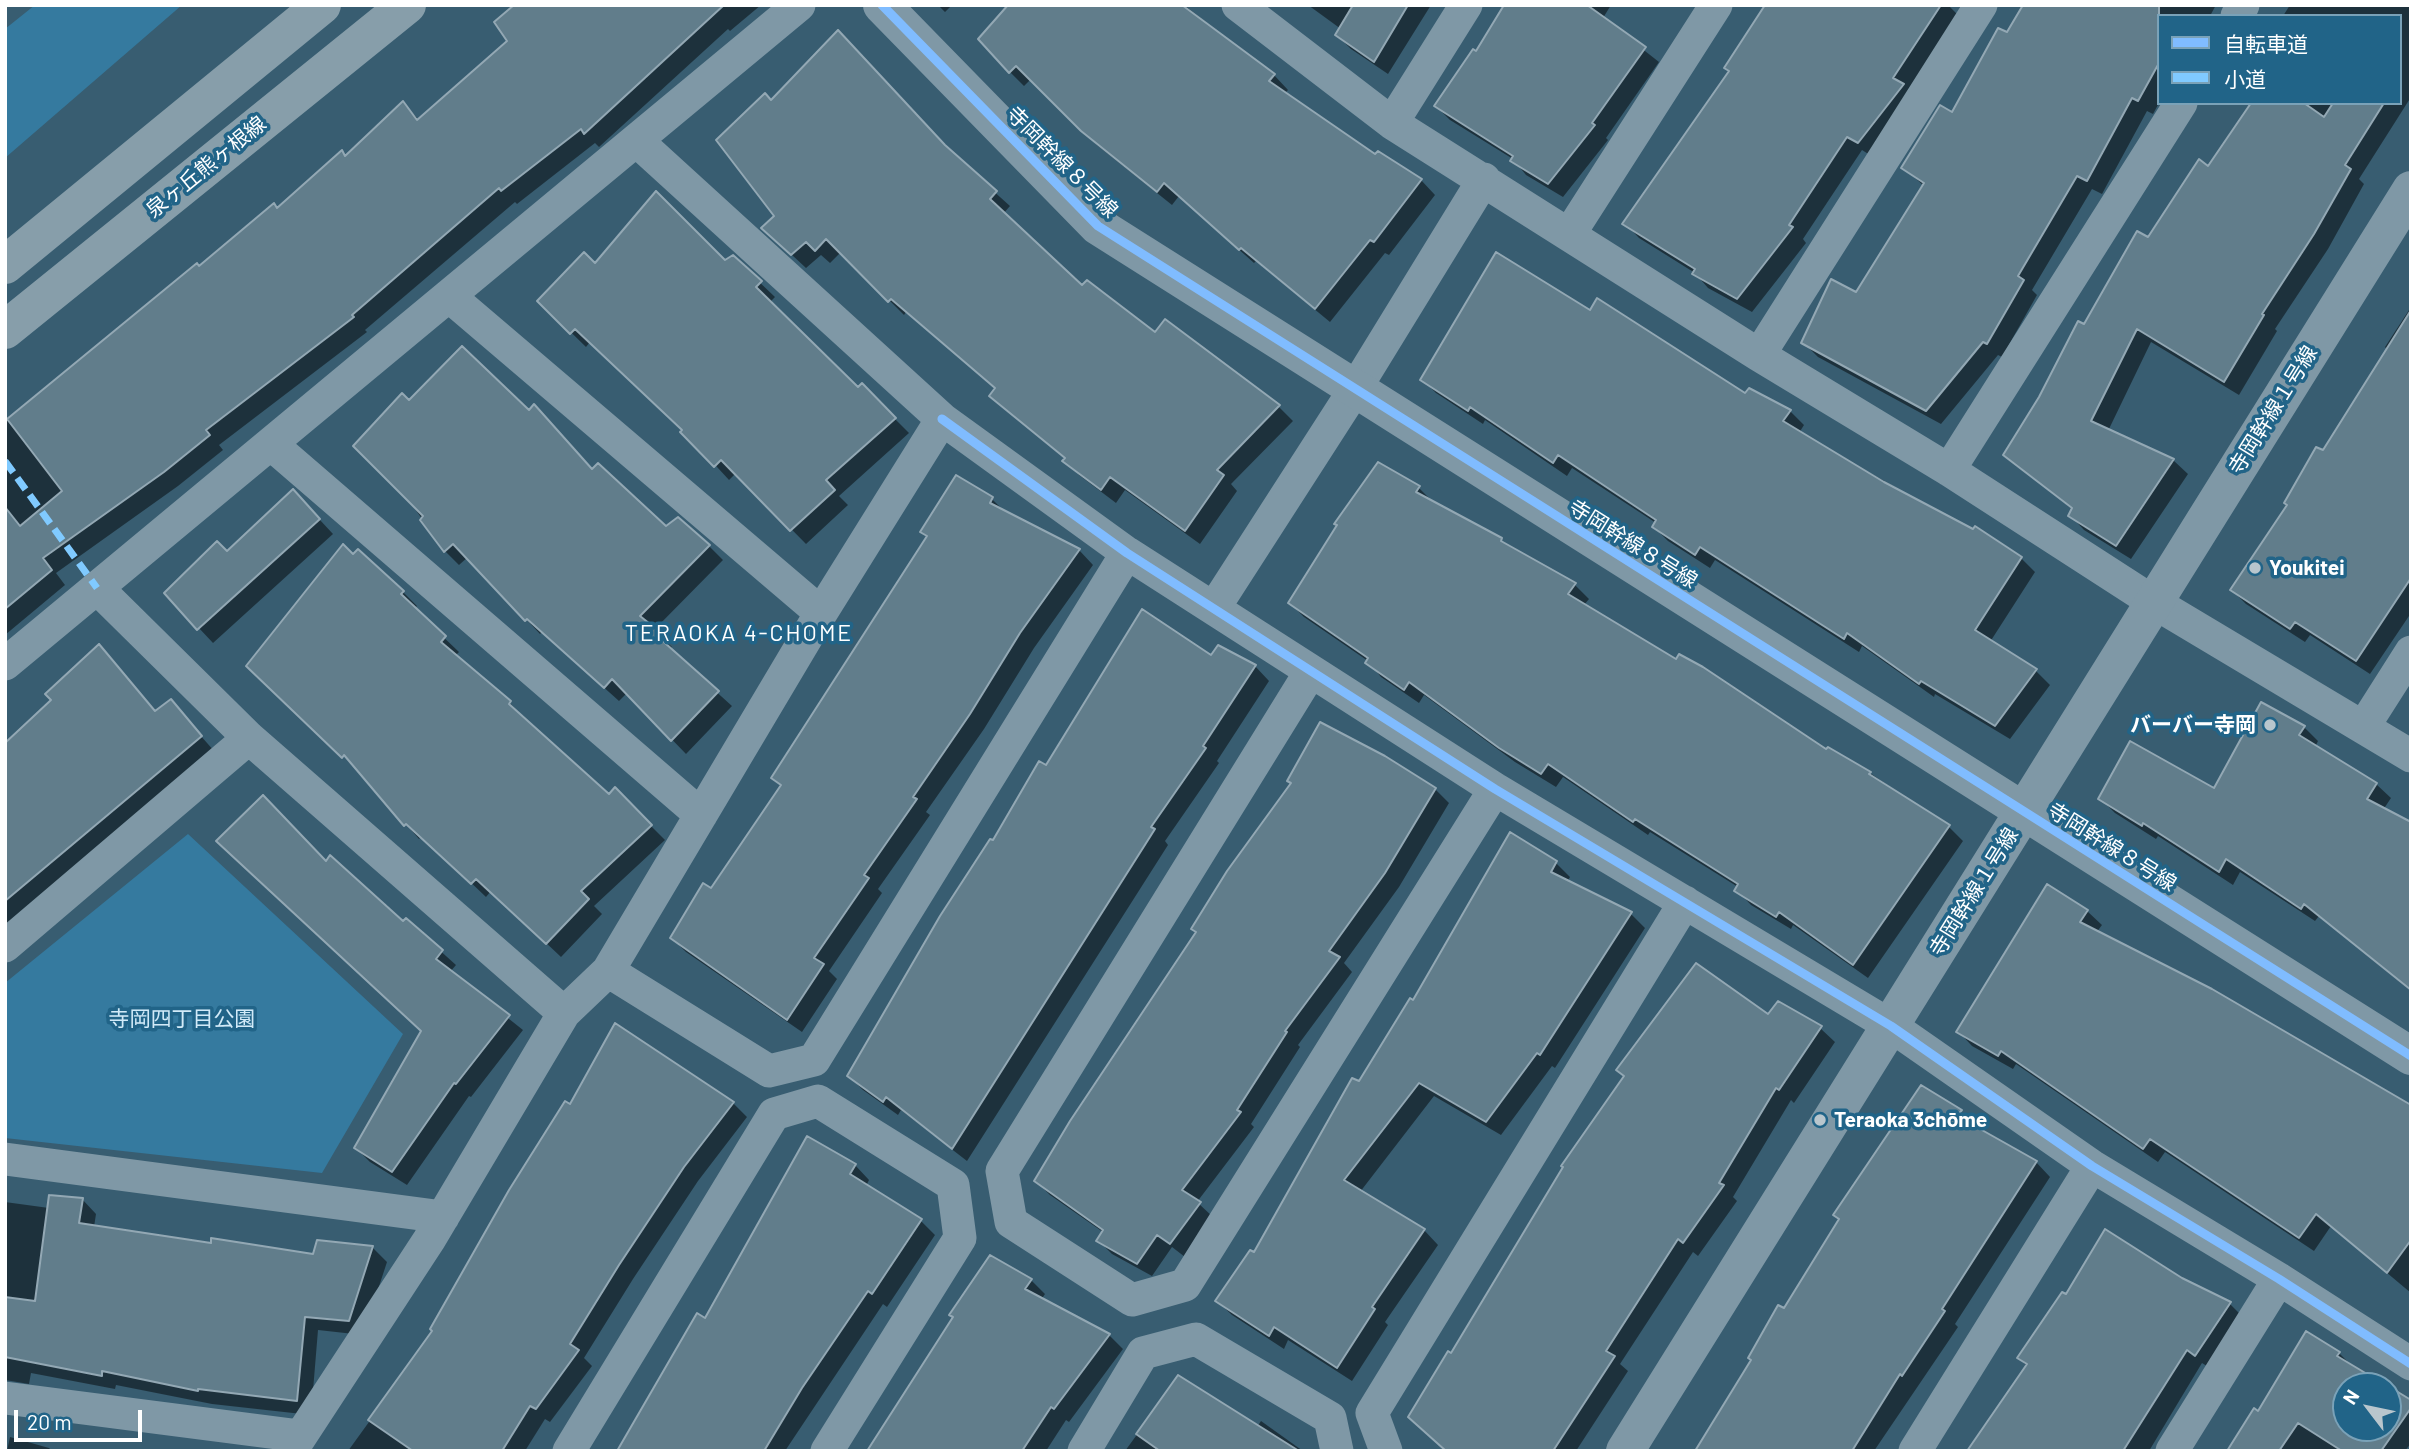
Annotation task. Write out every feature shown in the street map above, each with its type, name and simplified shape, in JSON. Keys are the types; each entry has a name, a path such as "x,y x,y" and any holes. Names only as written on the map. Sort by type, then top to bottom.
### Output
{"main road":[{"path":"5,265 322,5"},
{"name":"泉ヶ丘熊ヶ根線","path":"5,330 407,5"}],"street":[{"path":"5,664 799,5"},
{"name":"寺岡幹線８号線","path":"882,5 1098,226 2411,1056"},
{"path":"1238,5 1392,123 1570,233 1759,355 1949,470 2155,603 2411,756"},
{"path":"1392,123 1466,5"},
{"path":"1570,233 1716,5"},
{"path":"1759,355 1981,5"},
{"path":"1949,470 2180,105"},
{"path":"636,141 942,419 1127,553 1495,789 1891,1026 2092,1167 2279,1279 2411,1364"},
{"path":"1214,608 1356,389 1484,179"},
{"name":"寺岡幹線１号線","path":"1625,1451 2411,190"},
{"path":"449,296 821,613"},
{"path":"5,1398 295,1443 443,1217 564,1013 608,971 821,613 942,419"},
{"path":"271,444 701,815"},
{"path":"608,971 769,1071 814,1060 1127,553"},
{"path":"97,588 249,738 564,1013"},
{"path":"2364,726 2411,652"},
{"path":"1311,671 1002,1171 1011,1222 1132,1300 1185,1285 1495,789"},
{"path":"5,946 249,738"},
{"path":"1385,1451 1373,1413 1685,902"},
{"path":"569,1451 774,1114 818,1101 953,1185 960,1238 827,1451"},
{"path":"5,1159 443,1217"},
{"path":"1915,1451 2092,1167"},
{"path":"2172,1451 2279,1279"},
{"path":"1084,1451 1143,1353 1196,1339 1330,1418 1337,1451"}],"green space":[{"path":"35,5 182,5 5,158 5,29"},
{"name":"寺岡四丁目公園","path":"188,834 403,1034 322,1173 5,1138 5,983"}],"building":[{"path":"514,5 724,5 584,134 581,129 501,191 499,188 352,315 354,317 206,430 210,435 164,472 43,558 52,570 5,609 5,507 20,526 62,491 7,419 197,263 199,266 274,203 277,208 342,150 345,156 403,101 417,120 507,41 494,22"},
{"path":"1008,5 1182,5 1275,74 1269,81 1375,154 1378,151 1422,179 1374,242 1370,240 1315,309 1241,248 1239,250 1164,183 1157,192 1081,131 1016,66 1009,73 978,39"},
{"path":"1353,5 1408,5 1374,62 1335,35"},
{"path":"1504,5 1587,5 1646,47 1592,123 1595,125 1548,184 1510,161 1513,156 1434,106 1473,49 1476,51"},
{"path":"1765,5 1941,5 1893,78 1904,84 1858,143 1847,137 1789,225 1793,227 1737,299 1692,274 1695,269 1622,224 1729,71 1724,68"},
{"path":"2023,5 2159,5 2157,67 2138,101 2132,98 2087,181 2077,176 2018,276 2024,280 1987,344 1983,342 1926,411 1801,343 1831,279 1856,292 1924,183 1901,168 1940,105 1952,112 1998,28 2007,32"},
{"path":"838,30 945,145 997,191 990,199 1082,285 1087,280 1155,332 1165,319 1280,405 1217,470 1224,475 1185,531 1110,477 1101,490 1062,461 1065,458 989,396 995,388 891,299 888,302 826,239 815,251 806,242 791,255 761,228 774,216 716,140 765,93 771,100"},
{"path":"2250,105 2307,105 2324,117 2332,105 2383,105 2345,165 2351,169 2314,234 2262,314 2264,315 2224,382 2137,329 2091,421 2174,459 2116,546 2068,516 2072,508 2003,455 2039,397 2078,321 2084,324 2137,231 2148,237 2199,159 2208,166"},
{"path":"656,191 725,260 733,255 762,281 756,287 858,387 862,383 896,418 826,480 835,490 790,531 721,460 714,467 680,432 682,430 575,329 570,334 537,301 584,252 595,263"},
{"path":"1496,252 1590,310 1597,298 1745,393 1749,388 1791,410 1783,421 1884,482 1973,529 1975,526 2022,557 1975,630 2037,669 1995,726 1921,681 1919,684 1847,633 1844,639 1700,547 1695,555 1652,527 1656,520 1558,455 1553,463 1470,407 1468,411 1420,380"},
{"path":"2411,310 2411,578 2356,661 2295,622 2290,629 2230,590 2287,505 2284,503 2316,447 2323,450"},
{"path":"462,346 529,410 534,404 592,469 598,463 666,526 678,517 710,545 640,616 660,632 656,635 719,691 671,741 612,679 604,688 527,619 525,621 453,544 444,552 420,520 423,516 353,446 402,393 409,400"},
{"path":"1378,462 1420,486 1416,492 1502,538 1501,541 1576,583 1568,594 1676,659 1679,654 1703,667 1826,749 1828,747 1871,772 1869,774 1950,825 1853,965 1779,912 1776,917 1734,891 1738,884 1635,819 1633,822 1548,764 1541,774 1499,748 1409,682 1404,690 1365,663 1368,658 1288,603 1337,525 1334,524"},
{"path":"956,475 993,497 990,503 1080,549 1020,633 970,714 913,797 917,799 864,875 869,878 814,958 824,964 787,1020 670,938 703,883 711,888 781,785 771,778 927,536 920,532"},
{"path":"293,489 320,519 197,630 164,593 217,541 227,551"},
{"path":"343,544 353,554 358,549 404,591 401,594 446,636 441,642 511,701 509,704 609,794 615,787 652,825 581,891 589,899 546,944 476,879 471,884 406,824 404,826 344,755 342,758 246,666"},
{"path":"1142,609 1211,655 1218,645 1256,665 1203,746 1206,748 1151,827 1155,829 952,1149 886,1097 883,1102 847,1076 940,916 990,839 993,840 1039,761 1046,765"},
{"path":"99,644 155,711 171,699 202,736 5,901 5,743 51,700 45,694"},
{"path":"2261,702 2305,726 2299,735 2377,783 2367,799 2411,822 2411,990 2304,904 2301,909 2226,859 2219,872 2143,823 2142,826 2098,799 2130,741 2214,788"},
{"path":"1320,722 1385,756 1436,788 1385,873 1329,951 1340,957 1285,1031 1287,1032 1237,1110 1241,1112 1182,1190 1201,1202 1170,1244 1157,1235 1137,1264 1096,1241 1103,1230 1034,1181 1070,1121 1196,932 1191,929 1227,871 1291,783 1287,781"},
{"path":"263,795 326,861 330,855 403,921 406,918 443,950 436,959 510,1015 456,1084 454,1083 392,1172 354,1148 421,1031 216,841"},
{"path":"1510,832 1557,861 1551,872 1632,912 1540,1055 1537,1053 1486,1122 1419,1083 1344,1180 1425,1229 1372,1307 1375,1309 1337,1368 1274,1327 1269,1336 1215,1301 1250,1250 1254,1252 1352,1078 1359,1081 1410,998 1413,1000"},
{"path":"2047,884 2088,910 2080,922 2212,989 2411,1105 2411,1240 2387,1273 2316,1214 2299,1238 2150,1139 2143,1149 2001,1051 1998,1056 1956,1032"},
{"path":"1696,963 1768,1014 1778,1001 1822,1026 1779,1090 1776,1088 1719,1183 1724,1185 1683,1243 1678,1239 1606,1351 1615,1356 1553,1451 1446,1451 1408,1417 1448,1351 1451,1353 1563,1167 1561,1166 1624,1076 1616,1070"},
{"path":"615,1023 734,1102 684,1167 619,1265 570,1344 579,1350 536,1409 530,1406 502,1451 413,1451 368,1420 432,1331 430,1329 509,1190 565,1101 570,1104"},
{"path":"1921,1085 1962,1110 1957,1116 2037,1161 1942,1309 1945,1311 1902,1376 1900,1374 1852,1451 1695,1451 1751,1360 1748,1358 1778,1305 1784,1308 1839,1219 1833,1215"},
{"path":"807,1136 856,1164 850,1174 922,1219 872,1294 868,1291 802,1388 764,1451 617,1451 697,1313 705,1318"},
{"path":"49,1195 83,1198 79,1223 211,1243 211,1238 313,1254 317,1240 373,1246 349,1321 305,1317 297,1401 198,1391 102,1371 102,1376 5,1357 5,1297 35,1301"},
{"path":"2105,1229 2182,1278 2231,1302 2195,1356 2187,1350 2123,1451 1967,1451 2027,1364 2017,1358 2062,1292 2066,1294"},
{"path":"990,1255 1032,1279 1025,1289 1110,1334 1054,1409 1051,1407 1022,1451 867,1451 953,1317 949,1315"},
{"path":"2306,1331 2340,1352 2337,1356 2364,1372 2332,1372 2332,1442 2387,1442 2381,1451 2342,1451 2298,1423 2279,1451 2227,1451 2254,1408 2258,1411"},
{"path":"1178,1375 1299,1451 1160,1451 1136,1434"},
{"path":"2402,1395 2411,1400 2411,1408 2402,1421"}],"marked path":[{"path":"5,461 97,588"}],"cycle path":[{"path":"882,5 1098,226 2411,1056"},
{"path":"942,419 1127,553 1495,789 1891,1026 2092,1166 2279,1279 2411,1364"}],"place":[{"name":"Youkitei","path":"2255,568"},
{"name":"バーバー寺岡","path":"2270,725"},
{"name":"Teraoka 3chōme","path":"1820,1120"}],"district":[{"name":"TERAOKA 4-CHOME","path":"739,633"}]}
